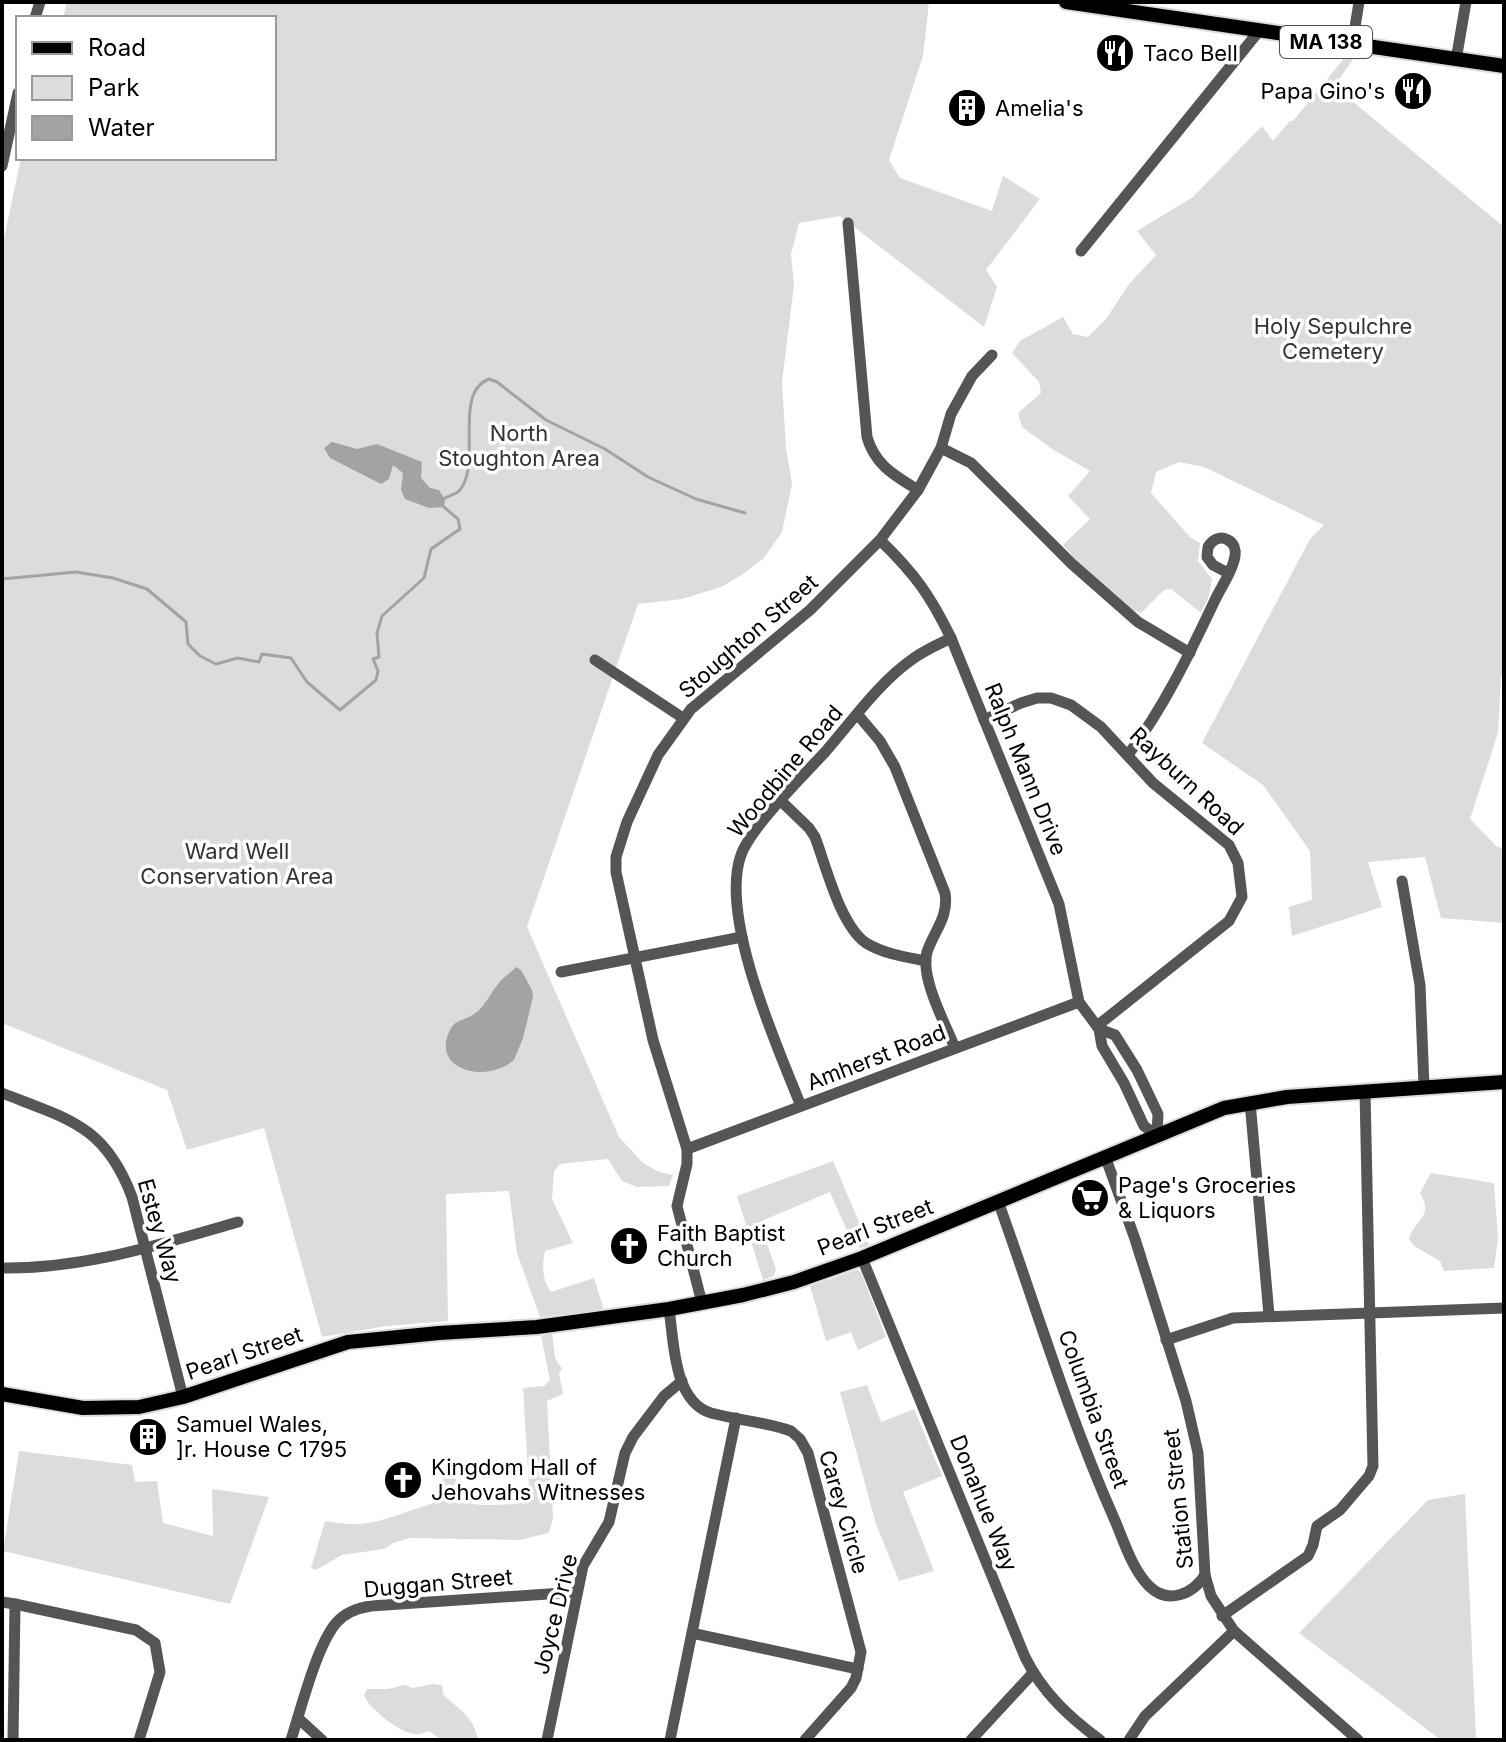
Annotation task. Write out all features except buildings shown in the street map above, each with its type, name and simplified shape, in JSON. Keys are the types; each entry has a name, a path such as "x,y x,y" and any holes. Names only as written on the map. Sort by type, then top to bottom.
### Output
{"main road":[{"name":"MA 138","path":"1066,2 1120,6 1352,46 1504,66"},
{"name":"Pearl Street","path":"2,1394 111,1409 139,1407 183,1397 348,1342 537,1327 702,1303 794,1282 862,1258 1210,1113 1250,1102 1504,1082"}],"street":[{"path":"1352,46 1359,2"},
{"path":"1456,60 1466,2"},
{"path":"1081,251 1259,31"},
{"path":"2,166 16,102"},
{"path":"848,223 867,437 881,465 918,490"},
{"name":"Stoughton Street","path":"702,1303 677,1206 687,1164 687,1149 653,1040 633,958 616,872 616,857 627,822 658,755 683,718 709,692 810,610 880,540 918,490 941,448 951,414 972,376 992,355"},
{"path":"941,448 971,463 1072,564 1138,622 1190,653"},
{"name":"Ralph Mann Drive","path":"880,540 932,598 951,638 1059,904 1079,1002 1098,1028 1102,1046 1144,1126 1157,1135"},
{"path":"1128,755 1162,707 1228,573"},
{"name":"Woodbine Road","path":"801,1106 759,1002 742,937 736,880 741,852 781,801 902,667 951,638"},
{"path":"595,660 683,718"},
{"name":"Rayburn Road","path":"984,720 1037,698 1051,698 1084,713 1166,795 1229,845 1238,863 1242,897 1235,913 1220,930 1098,1028"},
{"path":"858,715 880,741 895,767 945,893 944,916 926,961 928,978 955,1048"},
{"path":"781,801 815,837 847,919 856,933 875,948 926,961"},
{"path":"1402,881 1420,985 1424,1086"},
{"path":"561,972 742,937"},
{"name":"Amherst Road","path":"687,1149 1079,1002"},
{"name":"Ralph Mann Drive","path":"1098,1028 1115,1035 1137,1070 1158,1114 1157,1135"},
{"path":"1222,1616 1308,1556 1317,1526 1340,1510 1371,1471 1374,1453 1365,1091"},
{"name":"Estey Way","path":"2,1093 67,1118 93,1134 123,1173 132,1197 183,1397"},
{"path":"1250,1102 1269,1315"},
{"name":"Station Street","path":"1105,1156 1135,1239 1186,1401 1198,1453 1205,1575 1211,1596 1234,1631 1358,1740"},
{"name":"Columbia Street","path":"998,1201 1086,1455 1130,1556 1144,1580 1154,1590 1168,1595 1188,1593 1211,1596"},
{"path":"2,1268 65,1266 238,1222"},
{"name":"Donahue Way","path":"862,1258 1033,1673 1050,1696 1100,1740"},
{"path":"1166,1340 1233,1318 1504,1308"},
{"path":"669,1309 682,1381"},
{"name":"Carey Circle","path":"682,1381 699,1407 791,1431 800,1439 808,1453 860,1643 858,1669"},
{"name":"Joyce Drive","path":"547,1740 586,1558 609,1522 629,1445 664,1396 682,1381"},
{"path":"670,1740 736,1418"},
{"path":"1188,1593 1198,1586 1205,1575"},
{"name":"Duggan Street","path":"291,1740 325,1641 338,1621 350,1612 371,1606 577,1592"},
{"path":"2,1602 136,1630 155,1643 160,1672 139,1740"},
{"path":"13,1740 15,1604"},
{"path":"1129,1740 1145,1716 1234,1631"},
{"path":"692,1633 858,1669 851,1688 805,1740"},
{"path":"971,1740 1033,1673"},
{"path":"298,1718 322,1740"}],"green space":[{"name":"Ward Well Conservation Area","path":"67,2 929,2 923,56 889,160 900,178 992,211 1003,176 1040,199 986,270 997,287 984,327 840,216 799,223 791,254 794,285 782,382 786,448 792,484 782,532 764,558 721,587 682,599 638,604 527,927 619,1137 643,1163 659,1172 673,1175 669,1186 637,1187 622,1181 608,1159 560,1164 554,1171 552,1199 573,1243 545,1251 544,1278 551,1292 594,1278 603,1307 601,1310 540,1317 517,1253 509,1191 446,1194 448,1321 387,1326 322,1337 264,1128 187,1150 167,1090 2,1023 2,248 21,160 276,160 276,16 64,16"},
{"name":"Holy Sepulchre Cemetery","path":"1345,57 1354,58 1334,86 1504,227 1504,676 1501,676 1498,733 1470,819 1496,846 1504,849 1504,923 1441,918 1425,857 1368,862 1382,907 1292,936 1289,907 1312,900 1310,851 1263,785 1202,743 1310,539 1324,525 1204,467 1179,462 1156,472 1151,493 1190,537 1200,543 1198,561 1212,579 1201,613 1171,589 1164,590 1141,613 1132,610 1083,568 1063,545 1090,519 1068,496 1090,471 1022,427 1018,413 1041,393 1039,382 1012,353 1020,341 1063,317 1073,334 1088,337 1156,255 1137,231 1193,197 1262,126 1273,141"},
{"path":"833,1161 869,1245 860,1248 849,1235 830,1192 759,1222 776,1269 774,1276 763,1280 737,1196"},
{"path":"1431,1173 1494,1183 1498,1239 1494,1268 1444,1271 1440,1261 1414,1246 1409,1239 1425,1213 1420,1193"},
{"path":"857,1270 861,1272 886,1337 858,1350 851,1332 826,1341 810,1286"},
{"path":"552,1333 555,1358 562,1369 559,1373 563,1394 547,1401 553,1518 549,1533 520,1540 410,1538 384,1549 342,1555 316,1570 311,1568 325,1521 370,1523 438,1502 445,1473 455,1473 459,1500 473,1504 517,1504 525,1497 529,1486 523,1388 544,1386 550,1380 541,1336"},
{"path":"867,1385 881,1422 914,1409 942,1476 903,1492 934,1571 899,1581 876,1524 840,1392"},
{"path":"19,1451 132,1465 135,1482 157,1481 163,1523 213,1536 212,1489 269,1497 230,1604 3,1551"},
{"path":"1465,1494 1476,1740 1441,1740 1299,1633 1428,1500"},
{"path":"404,1685 413,1688 442,1685 443,1694 469,1719 478,1740 442,1740 428,1731 409,1733 378,1713 364,1695 367,1689"}],"water":[{"path":"332,442 357,449 377,444 422,462 421,478 430,488 439,490 445,500 444,507 429,508 405,499 401,490 403,473 393,465 389,479 381,484 330,458 324,448"},
{"path":"516,967 521,970 533,997 514,1060 489,1071 464,1069 447,1055 450,1030 479,1010"}],"waterway":[{"path":"443,499 459,491 466,479 472,399 478,387 489,379 546,420 605,449 648,477 696,499 745,513"},
{"path":"2,579 76,572 113,578 147,589 186,622 188,644 200,656 216,664 238,658 259,662 262,654 291,658 307,682 340,710 376,680 378,671 373,659 379,657 377,633 382,616 424,578 431,549 460,529 458,519 444,507"}],"place":[{"name":"Taco Bell","path":"1115,53"},
{"name":"Papa Gino's","path":"1413,91"},
{"name":"Amelia's","path":"967,108"},
{"name":"Page's Groceries & Liquors","path":"1090,1198"},
{"name":"Faith Baptist Church","path":"629,1246"},
{"name":"Samuel Wales, ]r. House C 1795","path":"148,1437"},
{"name":"Kingdom Hall of Jehovahs Witnesses","path":"403,1480"}],"park label":[{"name":"North Stoughton Area","path":"519,446"}]}
